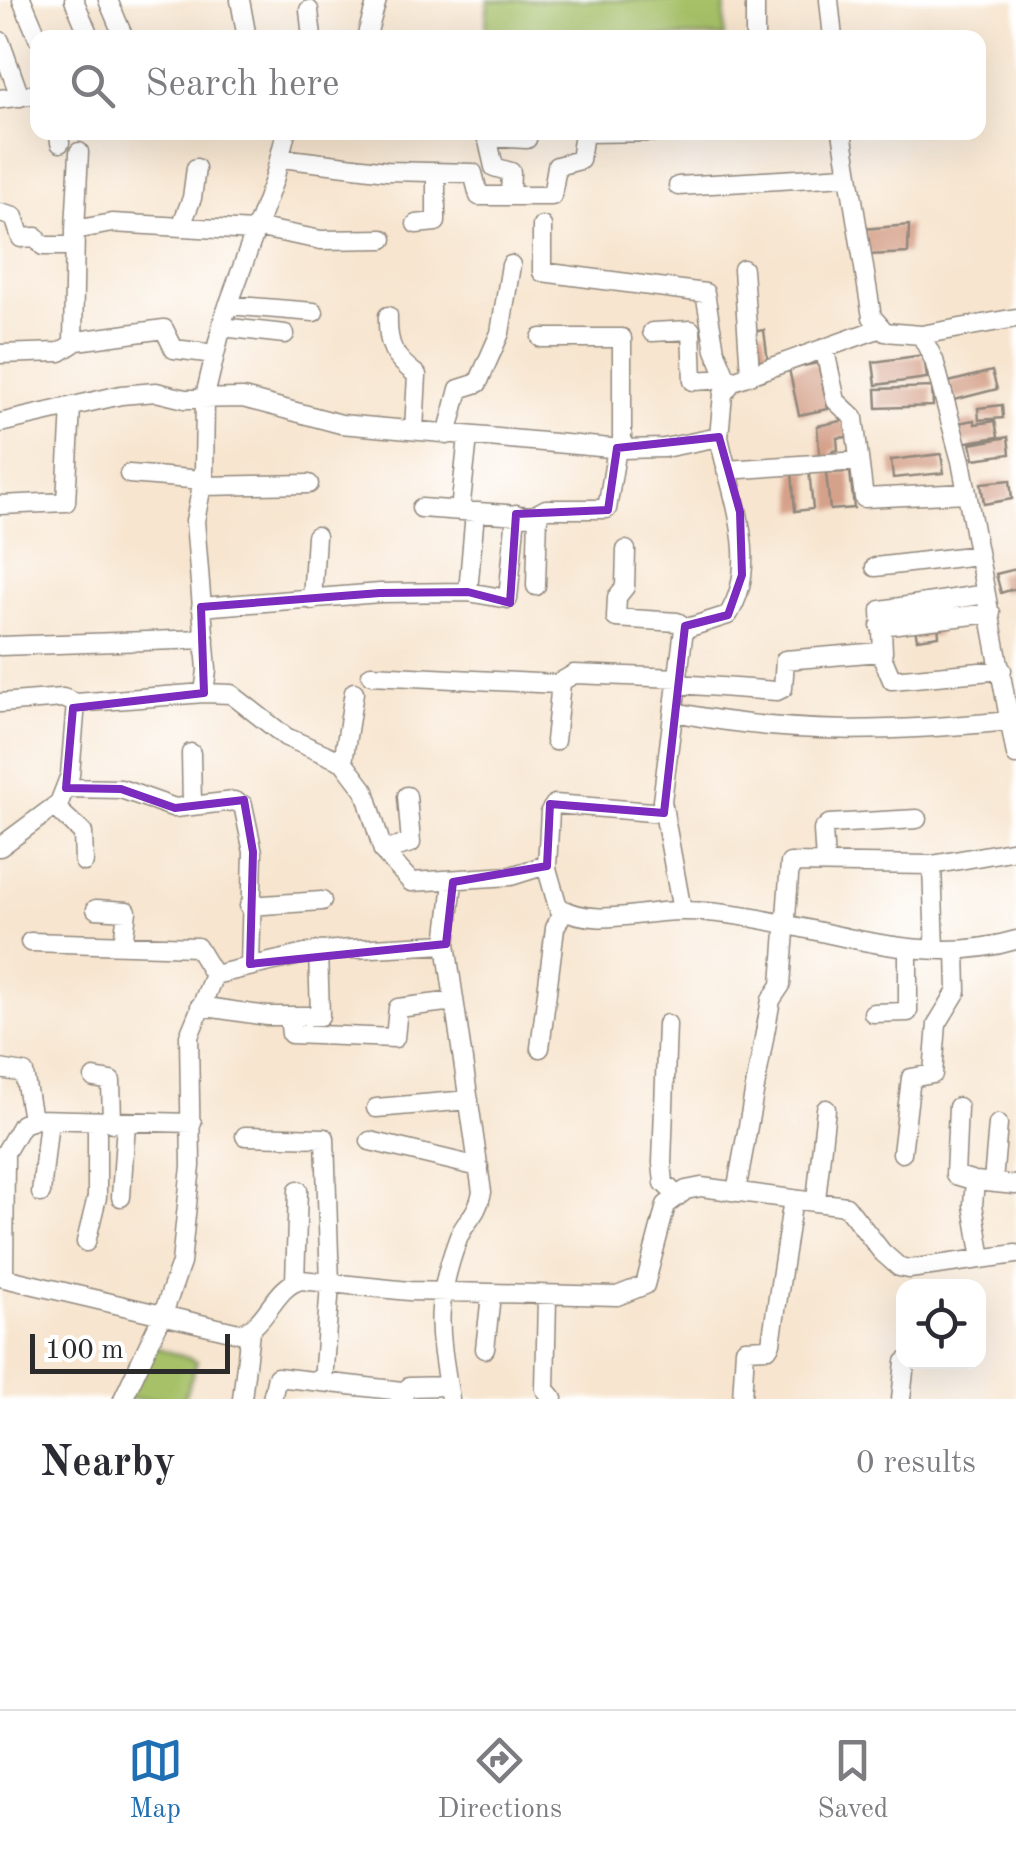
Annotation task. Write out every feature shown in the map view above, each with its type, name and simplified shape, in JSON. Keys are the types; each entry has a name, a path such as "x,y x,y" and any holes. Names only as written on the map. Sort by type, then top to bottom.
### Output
{"street":[{"path":"22,0 35,30"},
{"path":"74,0 87,30"},
{"path":"108,0 121,30"},
{"path":"240,0 246,30"},
{"path":"368,30 376,0"},
{"path":"755,0 755,30"},
{"path":"828,0 833,30"},
{"path":"309,10 311,30"},
{"path":"0,41 29,96 0,99"},
{"path":"204,693 205,639 195,521 202,483 205,396 228,304 284,140"},
{"path":"487,140 494,167 511,172 510,196"},
{"path":"280,158 360,169 476,174 479,196 554,196 558,164 580,160 583,140"},
{"path":"843,140 872,318 878,329"},
{"path":"73,342 79,152"},
{"path":"181,226 192,198 196,168"},
{"path":"416,224 436,222 436,172"},
{"path":"678,186 846,176"},
{"path":"0,213 14,218 22,238 36,237 43,246 112,224 254,229 321,240 383,238"},
{"path":"542,226 542,272 705,293 715,350 728,381 721,403 720,437 740,512 742,575 736,602 728,614 685,627 677,622 616,618 617,597 624,589 626,550"},
{"path":"446,434 459,389 478,383 500,333 510,264"},
{"path":"742,268 750,373"},
{"path":"228,304 314,312"},
{"path":"388,316 391,349 400,364 417,375 414,430"},
{"path":"652,332 692,330 694,381 728,381 825,351 878,329 921,335 1016,318"},
{"path":"221,327 286,334"},
{"path":"0,354 60,352 73,342 164,329 174,349 215,354"},
{"path":"921,335 944,394 967,494 1002,670 1011,695 1015,749"},
{"path":"421,508 516,514 538,514 546,508 608,510 619,448 622,338 541,338"},
{"path":"825,351 838,405 854,418 866,500 967,494"},
{"path":"0,423 120,395 205,396 289,407 334,423 468,437 664,448 720,437"},
{"path":"0,505 46,506 66,502 71,407"},
{"path":"468,437 468,592"},
{"path":"726,470 859,462"},
{"path":"129,474 202,483 309,484"},
{"path":"201,607 380,593 468,592 496,600 510,597 516,514"},
{"path":"536,586 538,514"},
{"path":"312,600 316,536"},
{"path":"875,567 978,555"},
{"path":"989,603 885,609 879,613 882,652 887,676 892,680 1002,670"},
{"path":"682,910 664,813 685,627"},
{"path":"0,646 205,639"},
{"path":"371,675 561,683 574,674 777,691 782,688 785,660 882,652"},
{"path":"555,740 561,683"},
{"path":"343,762 354,692"},
{"path":"0,703 63,698 76,704 231,694 286,736 343,762 365,791 384,851 411,882 511,876 547,866"},
{"path":"0,847 55,808 66,788 76,704"},
{"path":"675,712 740,726 825,732 1010,721"},
{"path":"191,754 192,806"},
{"path":"66,788 122,788 166,807 234,802 244,807 253,852 250,964"},
{"path":"384,851 412,843 407,796"},
{"path":"664,813 554,804 550,811 547,866 558,907 623,918 682,910 934,950 1016,940"},
{"path":"55,808 82,833 84,862"},
{"path":"824,862 823,830 829,824 916,819"},
{"path":"736,1192 771,1000 781,985 788,866 793,862 932,865 1016,850"},
{"path":"932,865 934,950"},
{"path":"272,1399 275,1377 401,1395 409,1387 449,1393 438,1329 439,1292 462,1228 475,1218 482,1196 446,944 453,882"},
{"path":"249,906 322,901"},
{"path":"96,909 127,911 123,944"},
{"path":"540,1048 555,928 564,910"},
{"path":"30,942 199,948 206,968 214,975"},
{"path":"123,1399 163,1314 183,1251 192,1123 189,1036 214,975 318,951 446,944"},
{"path":"873,1013 908,1012 908,948"},
{"path":"902,1153 911,1078 933,1074 938,1024 955,998 956,950"},
{"path":"200,1006 289,1017 322,1014 318,951"},
{"path":"289,1017 290,1034 395,1038 398,1008 454,1001"},
{"path":"667,1024 662,1163 664,1183 676,1195"},
{"path":"0,1070 24,1073 41,1119 42,1193"},
{"path":"94,1078 111,1081 121,1197"},
{"path":"376,1108 469,1100"},
{"path":"958,1107 955,1174 1016,1185"},
{"path":"816,1200 826,1109"},
{"path":"192,1123 41,1119 19,1128 3,1154 2,1277 235,1332 250,1331"},
{"path":"86,1242 112,1123"},
{"path":"982,1259 972,1205 984,1182 998,1124"},
{"path":"245,1136 324,1136 330,1284 323,1382"},
{"path":"370,1141 479,1167"},
{"path":"295,1280 547,1298 617,1296 641,1289 648,1280 663,1211 676,1195 695,1188 846,1206 882,1252 909,1278 1016,1254"},
{"path":"242,1399 250,1331 295,1280 298,1190"},
{"path":"742,1399 745,1350 768,1348 771,1343 793,1199"},
{"path":"485,1349 491,1294"},
{"path":"547,1298 545,1388 553,1399"},
{"path":"901,1399 904,1369"}],"highlighted area":[{"path":"719,437 740,512 742,575 728,615 685,626 664,813 550,804 547,866 453,882 446,944 250,964 253,852 244,800 175,808 121,789 66,788 73,708 204,693 201,607 380,593 468,592 510,603 516,514 608,510 617,448"}],"green space":[{"path":"488,0 725,0 724,30 486,30"},
{"path":"152,1346 197,1361 184,1399 126,1399"}],"building":[{"path":"909,225 908,253 868,255 863,229"},
{"path":"764,330 768,362 755,363 752,332"},
{"path":"924,355 927,378 876,385 873,362"},
{"path":"818,363 828,409 799,415 789,369"},
{"path":"992,371 997,389 954,400 949,382"},
{"path":"932,387 933,406 877,408 876,389"},
{"path":"1002,405 1003,418 979,420 978,408"},
{"path":"846,420 848,437 837,438 838,450 832,451 833,459 820,460 817,426"},
{"path":"974,420 975,424 995,421 998,437 961,443 958,423"},
{"path":"1008,437 1010,454 974,459 971,444"},
{"path":"941,454 944,473 893,478 891,460"},
{"path":"809,470 813,509 795,511 792,471"},
{"path":"850,472 854,508 830,510 826,473"},
{"path":"1010,480 1012,499 984,504 981,483"},
{"path":"1016,569 1016,588 1001,593 996,574"},
{"path":"938,624 939,636 917,639 915,628"}]}
